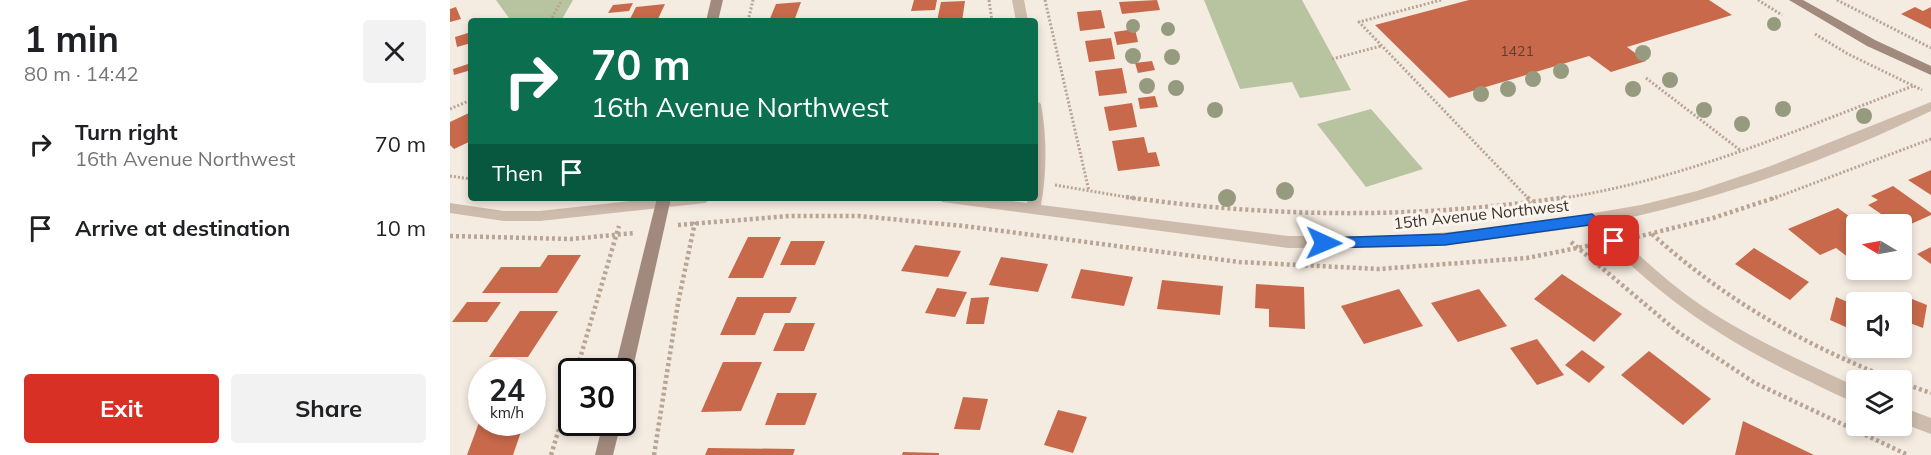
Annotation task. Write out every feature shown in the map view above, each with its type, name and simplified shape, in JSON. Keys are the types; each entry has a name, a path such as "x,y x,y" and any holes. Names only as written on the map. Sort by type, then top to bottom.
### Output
{"street":[{"path":"713,18 717,0"},
{"path":"1018,0 1021,18"},
{"path":"1795,0 1871,43 1931,71"},
{"name":"15th Avenue Northwest","path":"973,201 1235,237 1342,244 1445,239 1592,219 1651,207 1754,178 1931,106"},
{"path":"1038,122 1041,139 1038,186"},
{"path":"450,208 504,216 540,216 656,201"},
{"path":"627,358 664,201"},
{"path":"1033,208 1035,201"},
{"path":"1592,219 1635,262 1678,298 1771,354 1846,390"},
{"path":"1912,419 1931,426"},
{"path":"604,455 609,436"}],"path":[{"path":"552,18 562,0"},
{"path":"749,18 753,0"},
{"path":"989,0 992,18"},
{"path":"1045,0 1089,191"},
{"path":"1441,0 1359,22 1533,203"},
{"path":"1838,0 1931,48"},
{"path":"1332,59 1382,46"},
{"path":"1646,78 1740,150"},
{"path":"1039,181 1089,191 1258,210 1360,214 1437,212 1533,203 1642,181 1740,150 1913,86"},
{"path":"450,108 468,101"},
{"path":"1866,370 1784,331 1740,304 1680,262 1651,234 1690,227 1765,203 1931,139"},
{"path":"450,176 468,179"},
{"path":"654,455 678,303 695,222"},
{"path":"450,236 572,239 615,237 580,358"},
{"path":"1576,248 1678,332 1755,383 1908,455"},
{"path":"1912,386 1931,393"},
{"path":"551,455 558,432"}],"green space":[{"path":"496,0 573,0 563,18 509,18"},
{"path":"1204,0 1302,0 1351,90 1300,98 1292,82 1240,89"},
{"path":"1371,109 1423,169 1366,187 1317,124"}],"building":[{"path":"914,0 937,0 935,10 911,11"},
{"path":"1157,0 1160,10 1122,14 1119,2"},
{"path":"1469,0 1709,0 1732,15 1627,47 1646,61 1611,72 1589,56 1449,98 1375,25"},
{"path":"965,1 962,18 938,18 941,2"},
{"path":"801,2 795,18 770,18 776,4"},
{"path":"633,3 629,11 608,13 613,5"},
{"path":"665,4 658,18 630,18 636,7"},
{"path":"456,7 461,19 450,22 450,9"},
{"path":"1915,7 1923,11 1931,7 1931,29 1901,14"},
{"path":"1101,10 1105,28 1080,31 1077,12"},
{"path":"1135,29 1138,42 1117,45 1114,32"},
{"path":"468,33 468,44 457,47 455,37"},
{"path":"1111,38 1115,59 1089,62 1085,41"},
{"path":"1152,61 1155,70 1138,73 1135,63"},
{"path":"468,64 468,71 454,75 453,69"},
{"path":"1122,68 1127,93 1099,96 1095,71"},
{"path":"1155,96 1158,107 1140,109 1138,98"},
{"path":"1132,103 1137,127 1109,131 1104,107"},
{"path":"468,113 468,142 454,149 450,145 450,122"},
{"path":"1144,137 1148,153 1156,152 1160,166 1118,171 1112,141"},
{"path":"1931,170 1931,195 1908,180"},
{"path":"1893,186 1931,215 1912,224 1912,214 1881,214 1868,205 1878,200 1871,196"},
{"path":"1838,208 1846,214 1846,256 1836,248 1820,255 1788,229"},
{"path":"748,237 781,237 763,278 728,278"},
{"path":"791,241 825,241 815,265 780,265"},
{"path":"915,245 961,251 948,277 901,271"},
{"path":"1931,247 1931,264 1917,254"},
{"path":"1754,248 1809,282 1790,300 1735,264"},
{"path":"548,255 581,255 557,293 482,293 501,267 540,267"},
{"path":"1001,257 1048,264 1038,292 989,285"},
{"path":"1081,269 1133,277 1124,306 1071,298"},
{"path":"1562,274 1622,314 1594,342 1534,299"},
{"path":"1162,280 1223,286 1220,315 1157,309"},
{"path":"1256,284 1304,287 1305,329 1269,327 1269,309 1255,308"},
{"path":"937,288 967,292 955,317 925,313"},
{"path":"1399,289 1423,326 1364,344 1341,306"},
{"path":"1479,289 1507,326 1458,342 1431,303"},
{"path":"737,297 797,297 790,313 764,313 755,335 720,335"},
{"path":"989,297 984,324 966,324 971,298"},
{"path":"1836,297 1846,301 1846,327 1830,320"},
{"path":"1912,299 1927,305 1923,328 1912,324"},
{"path":"467,302 501,302 487,322 452,322"},
{"path":"520,311 558,311 528,357 489,357"},
{"path":"785,323 815,323 804,351 773,351"},
{"path":"1537,339 1564,375 1537,385 1510,348"},
{"path":"1582,350 1605,367 1589,383 1565,365"},
{"path":"1649,351 1711,399 1683,425 1621,375"},
{"path":"723,362 762,362 741,411 701,412"},
{"path":"777,393 817,393 805,425 765,425"},
{"path":"963,397 988,399 980,430 954,429"},
{"path":"1058,410 1087,417 1073,453 1044,445"},
{"path":"1743,421 1814,455 1735,455"},
{"path":"474,436 520,436 513,455 467,455"},
{"path":"708,448 795,449 793,455 705,455"},
{"path":"903,452 939,453 939,455 902,455"}],"route":[{"path":"1324,243 1445,239 1592,219 1614,241"}]}
